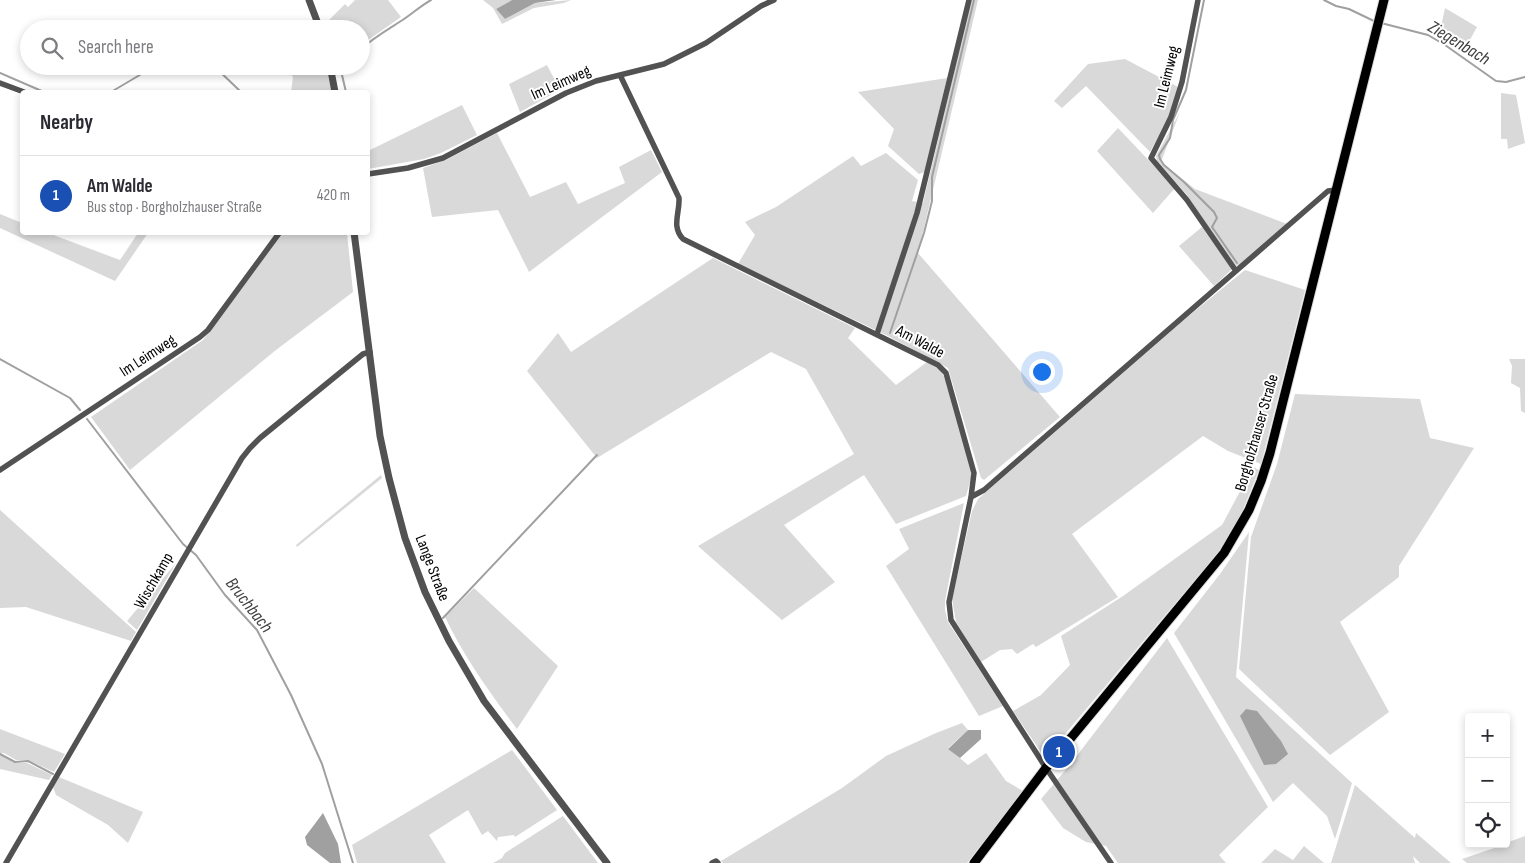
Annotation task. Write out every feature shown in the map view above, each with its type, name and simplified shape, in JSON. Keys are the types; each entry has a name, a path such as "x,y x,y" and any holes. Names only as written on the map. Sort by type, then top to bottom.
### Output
{"main road":[{"name":"Borgholzhauser Straße","path":"974,863 1046,768 1215,565 1235,536 1249,510 1270,453 1384,0"}],"street":[{"path":"309,0 317,20"},
{"name":"Im Leimweg","path":"370,174 408,168 443,158 566,92 596,81 664,64 706,43 760,3 774,0"},
{"path":"877,334 918,213 968,0"},
{"name":"Im Leimweg","path":"1198,0 1182,82 1171,117 1151,158 1187,200 1236,271"},
{"path":"332,75 336,90"},
{"name":"Am Walde","path":"620,75 679,198 676,227 683,239 877,334 928,360 946,372 974,473 971,497 948,602 951,620 1046,768"},
{"path":"0,83 20,90"},
{"path":"971,497 984,490 1328,191 1336,190"},
{"name":"Im Leimweg","path":"0,470 200,337 208,330 278,235"},
{"name":"Lange Straße","path":"354,235 380,436 390,486 405,538 425,592 448,641 484,701 607,863"},
{"name":"Wischkamp","path":"6,863 192,543 250,448 362,354 370,352"},
{"path":"1046,768 1112,863"},
{"path":"712,863 716,861 718,863"}],"shaded area":[{"path":"355,0 388,0 401,17 370,39 370,20 329,20 345,4 348,7"},
{"path":"483,0 512,0 496,9 505,19 535,3 571,0 534,8 502,24 493,8"},
{"path":"512,0 556,0 535,3 505,19 496,9"},
{"path":"971,0 978,0 918,253 1060,417 984,480 981,478 948,368 888,336 738,264 755,235 745,222 776,207 853,156 861,166 886,153 918,180 912,201 923,203"},
{"path":"1445,8 1477,27 1466,47 1440,32"},
{"path":"1125,59 1178,87 1169,118 1150,152 1086,86 1062,108 1054,101 1088,64"},
{"path":"547,65 560,90 520,112 509,84"},
{"path":"291,75 328,75 332,90 291,90 293,77"},
{"path":"947,78 925,172 919,174 888,146 894,129 858,92"},
{"path":"1501,93 1516,95 1525,143 1508,149 1507,139 1501,139"},
{"path":"462,105 477,135 441,153 424,159 370,169 370,150"},
{"path":"1180,112 1161,162 1195,189 1287,224 1241,265 1235,266 1187,195 1157,161 1156,156"},
{"path":"1118,128 1175,188 1153,213 1097,151"},
{"path":"497,133 530,197 566,182 578,204 625,183 619,167 651,150 662,172 529,272 498,210 432,217 423,168 446,160"},
{"path":"0,214 20,222 20,235 53,235 120,260 137,235 147,235 115,281 0,228"},
{"path":"1202,227 1232,269 1214,286 1179,246"},
{"path":"282,235 347,235 353,292 276,350 130,470 91,417 203,340"},
{"path":"713,258 855,328 848,338 896,385 927,362 940,370 946,380 971,468 971,478 966,496 896,524 864,475 784,525 835,582 782,620 698,546 854,454 806,369 771,352 597,458 527,371 558,333 571,352"},
{"path":"1245,270 1305,290 1261,464 1228,451 1203,436 1072,534 1118,597 1036,647 1033,644 1017,654 1012,649 1000,650 981,662 956,622 952,599 972,511 978,499 1185,319"},
{"path":"1509,359 1525,359 1525,413 1521,411 1520,388 1511,383 1512,366"},
{"path":"1295,394 1420,399 1430,438 1474,448 1399,566 1399,577 1340,622 1389,712 1330,755 1239,669 1251,537 1277,464"},
{"path":"1253,467 1259,470 1242,512 1225,544 1045,758 1013,711 1041,695 1070,665 1061,636 1123,596 1222,525"},
{"path":"381,475 382,478 297,547 296,545"},
{"path":"964,503 945,601 945,610 948,622 1003,706 979,716 886,566 909,549 899,529"},
{"path":"0,510 136,632 131,641 26,607 0,608"},
{"path":"1249,532 1236,677 1352,783 1335,839 1327,816 1293,783 1273,802 1174,633 1220,574"},
{"path":"176,563 137,630 127,621"},
{"path":"474,588 558,666 517,729 469,661 445,617"},
{"path":"1167,638 1268,807 1219,855 1226,863 1118,863 1106,846 1086,842 1063,828 1041,799 1069,766"},
{"path":"1246,709 1257,711 1281,741 1288,754 1276,764 1264,765 1240,716"},
{"path":"962,723 968,730 948,748 968,765 986,753 1006,781 1023,791 967,863 723,863 721,861 842,788 886,756"},
{"path":"0,729 65,754 54,772 28,760 16,760 4,753 0,753"},
{"path":"968,730 981,730 981,739 960,758 948,749"},
{"path":"512,750 557,810 515,837 514,835 498,837 497,841 488,831 482,835 468,810 429,835 446,863 357,863 352,845"},
{"path":"0,755 15,763 27,763 52,775 49,780 0,769"},
{"path":"59,777 143,812 128,843 108,825 56,795 53,787"},
{"path":"1355,785 1415,838 1416,833 1451,863 1420,863 1413,856 1415,863 1331,863"},
{"path":"323,813 338,844 341,863 330,863 307,845 305,837"},
{"path":"563,816 598,863 493,863 502,858 505,853"},
{"path":"1525,836 1525,863 1467,863 1462,859 1494,848 1510,848 1510,842"},
{"path":"1304,846 1324,863 1261,863 1275,849 1293,860"}],"waterway":[{"path":"370,42 431,0"},
{"path":"890,333 924,233 932,201 932,177 974,0"},
{"path":"1204,0 1186,90 1173,120 1170,138 1159,155 1164,165 1214,212 1217,218 1212,227 1237,263"},
{"name":"Ziegenbach","path":"1324,0 1376,22"},
{"name":"Ziegenbach","path":"1381,23 1428,35 1496,81 1506,82 1525,77"},
{"path":"0,73 39,90"},
{"path":"114,90 140,75"},
{"path":"223,75 239,90"},
{"path":"342,75 346,90"},
{"name":"Bruchbach","path":"0,359 70,398 80,410"},
{"name":"Bruchbach","path":"87,419 183,544 196,555 225,595 257,630 291,695 322,764 353,863"},
{"path":"443,618 597,455"},
{"path":"0,754 15,762 28,761 53,774"}],"place":[{"name":"Am Walde","path":"1059,752"}]}
